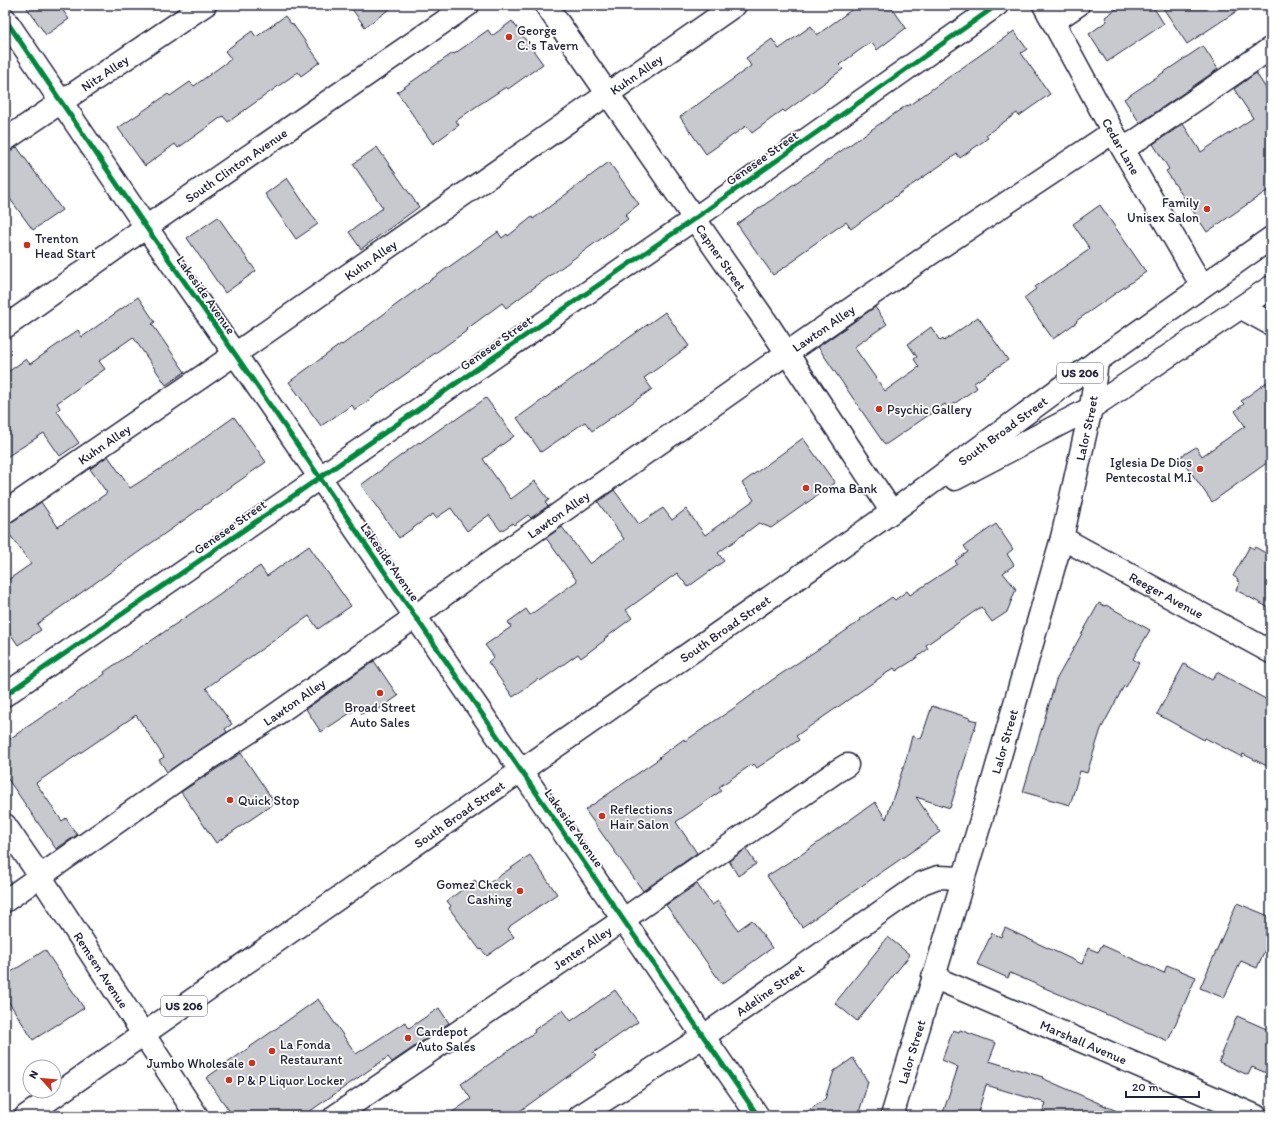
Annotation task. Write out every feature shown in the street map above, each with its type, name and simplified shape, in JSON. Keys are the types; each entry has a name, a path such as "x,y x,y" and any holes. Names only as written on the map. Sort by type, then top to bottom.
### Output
{"street":[{"name":"Nitz Alley","path":"5,140 205,5"},
{"name":"South Clinton Avenue","path":"5,327 146,227 468,5"},
{"name":"Capner Street","path":"546,5 787,353 892,512"},
{"name":"Kuhn Alley","path":"5,512 235,354 735,5"},
{"name":"Genesee Street","path":"5,695 694,219 997,5"},
{"path":"1048,13 1078,5"},
{"name":"Cedar Lane","path":"1048,13 1118,141 1202,286"},
{"name":"Lakeside Avenue","path":"5,19 146,227 624,919 758,1116"},
{"name":"Lawton Alley","path":"5,901 191,770 268,720 787,353 943,245 1271,48"},
{"name":"South Broad Street","path":"26,1116 892,512 1097,361 1271,238"},
{"name":"South Broad Street","path":"892,512 1091,408 1242,308 1271,287"},
{"path":"1242,308 1271,324"},
{"name":"Lalor Street","path":"892,1116 1062,538 1091,408 1097,361"},
{"name":"Reeger Avenue","path":"1062,538 1271,652"},
{"name":"Jenter Alley","path":"335,1116 847,765"},
{"name":"Remsen Avenue","path":"5,825 40,876 196,1116"},
{"name":"Adeline Street","path":"580,1116 704,1036 922,882 938,877 963,878"},
{"name":"Marshall Avenue","path":"933,978 1256,1116"}],"building":[{"path":"25,5 59,5 69,19 46,35"},
{"path":"349,5 395,5 365,27"},
{"path":"858,5 890,5 906,28 877,50 871,42 839,65 843,69 785,112 783,110 752,133 746,126 706,154 680,117 751,66 746,58 772,39 779,49 811,26 817,35"},
{"path":"1122,5 1152,5 1164,24 1107,62 1089,34 1107,21 1105,17"},
{"path":"1161,5 1246,5 1187,44"},
{"path":"285,16 291,24 292,23 320,62 301,76 298,72 228,122 223,116 178,148 175,144 145,166 118,128 168,94 170,96 190,82 194,86 231,59 225,51 252,31 256,37"},
{"path":"512,21 543,64 508,89 506,87 456,121 459,125 433,144 397,92 488,30 492,36"},
{"path":"1014,31 1027,49 1021,53 1050,94 1019,116 1017,113 986,135 988,138 960,158 957,154 851,229 846,222 797,256 798,258 773,275 737,224"},
{"path":"1203,46 1218,69 1140,123 1124,99"},
{"path":"1256,73 1271,96 1271,188 1207,232 1166,171 1169,169 1153,144 1183,124 1201,152 1253,118 1234,89"},
{"path":"17,147 62,210 33,230 5,192 5,152 12,151"},
{"path":"377,147 419,207 361,249 349,232 383,208 353,164"},
{"path":"609,162 639,204 625,215 628,219 506,308 502,303 467,329 468,330 355,410 352,405 321,426 289,382 498,232 502,238 507,234 508,236"},
{"path":"287,178 318,224 296,239 265,194"},
{"path":"1100,205 1146,272 1053,339 1024,298 1036,289 1035,287 1090,249 1073,224"},
{"path":"218,217 256,271 225,293 187,238"},
{"path":"138,297 155,322 152,324 185,372 166,385 133,337 99,361 105,369 57,403 60,408 57,411 79,443 60,456 44,433 5,458 5,374 26,359 30,364 78,330 82,337"},
{"path":"875,307 887,324 854,347 885,391 919,367 914,359 917,357 908,344 931,327 940,341 943,339 944,341 978,317 1008,360 974,383 977,388 948,408 945,404 885,445 818,347"},
{"path":"665,312 689,346 644,378 652,389 592,431 585,422 541,452 517,418"},
{"path":"1271,379 1271,460 1212,502 1180,457 1196,447 1202,456 1245,426 1235,411 1244,404 1241,401"},
{"path":"486,398 514,436 483,459 511,499 535,481 549,500 545,503 548,506 531,518 528,515 514,525 513,523 501,531 489,515 467,531 451,508 436,518 433,514 399,538 361,485 419,442 420,443"},
{"path":"234,417 266,462 37,624 41,630 18,645 5,626 5,582 31,564 5,528 5,524 12,522 41,502 58,527 107,493 90,469 108,456 130,488 168,464"},
{"path":"803,438 835,483 771,528 759,523 718,553 724,561 688,587 677,573 626,610 632,618 604,639 605,640 581,658 578,654 540,681 538,679 513,697 488,662 494,657 485,645 511,627 508,622 526,609 530,615 577,581 546,538 562,527 590,564 624,539 598,502 614,490 639,524 663,508 672,520 686,509 705,535 754,500 742,483"},
{"path":"996,524 1013,549 1007,554 1014,565 1003,573 1016,589 1007,612 992,622 981,607 926,645 928,649 912,661 896,671 894,668 796,736 799,740 757,768 754,764 752,766 751,765 719,787 721,791 676,822 697,853 643,891 585,810 660,758 659,757 684,739 685,741 734,708 892,597 895,600 907,591 910,595 957,564 955,561 968,552 964,546"},
{"path":"309,546 351,606 318,629 309,616 206,688 232,724 225,729 227,732 167,772 159,760 164,757 136,715 36,783 62,821 66,818 77,835 56,849 5,775 5,742 105,674 104,672 260,566 267,576"},
{"path":"1250,546 1254,549 1255,547 1271,556 1271,609 1236,590 1240,582 1233,576"},
{"path":"1099,603 1105,606 1106,605 1150,630 1133,659 1139,663 1126,687 1124,686 1101,729 1087,773 1080,771 1070,805 1023,792 1056,680"},
{"path":"374,661 398,696 378,710 375,705 362,714 358,708 321,732 306,709"},
{"path":"1184,664 1212,680 1217,672 1271,702 1271,768 1243,754 1242,757 1205,738 1204,740 1157,714"},
{"path":"932,706 977,721 950,808 916,797 940,832 802,927 767,876 795,859 875,802 886,819 907,756 912,736 921,739"},
{"name":"Quick Stop","path":"241,753 275,803 216,843 181,792"},
{"path":"746,849 756,864 738,876 729,861"},
{"path":"530,855 557,894 510,926 508,929 514,937 487,956 481,949 480,950 449,908 451,906 447,901 475,880 482,888"},
{"path":"697,884 712,905 718,901 738,930 752,920 772,948 722,984 666,905"},
{"path":"1237,903 1271,917 1271,936 1257,968 1241,961 1224,998 1200,988"},
{"path":"1005,928 1082,964 1088,948 1098,952 1102,945 1164,973 1167,965 1196,977 1168,1041 1010,973 1008,978 977,964 992,933 1001,937"},
{"path":"888,937 910,955 857,1021 835,1003"},
{"path":"45,950 84,1008 33,1040 5,996 5,976"},
{"path":"615,990 638,1022 593,1053 596,1056 513,1116 447,1116 471,1099 461,1084 535,1032 534,1030 563,1010 571,1021"},
{"path":"318,999 356,1054 405,1022 409,1028 439,1008 449,1023 392,1062 388,1057 303,1116 233,1116 206,1078"},
{"path":"1237,1016 1271,1031 1271,1075 1252,1067 1248,1075 1219,1062"},
{"path":"953,1030 959,1032 960,1030 996,1043 989,1061 1043,1077 1042,1078 1128,1116 1041,1116 1046,1103 986,1085 977,1116 942,1116 958,1067 942,1060"},
{"path":"853,1058 868,1082 858,1116 801,1116 825,1099 834,1071"}],"cycle path":[{"path":"5,695 694,219 997,5"},
{"path":"5,19 146,227 235,354 758,1116"}],"place":[{"name":"George C.'s Tavern","path":"509,37"},
{"name":"Family Unisex Salon","path":"1207,209"},
{"name":"Trenton Head Start","path":"27,245"},
{"name":"Psychic Gallery","path":"879,409"},
{"name":"Iglesia De Dios Pentecostal M.I","path":"1200,469"},
{"name":"Roma Bank","path":"806,488"},
{"name":"Broad Street Auto Sales","path":"380,693"},
{"name":"Quick Stop","path":"230,800"},
{"name":"Reflections Hair Salon","path":"602,816"},
{"name":"Gomez Check Cashing","path":"520,891"},
{"name":"Cardepot Auto Sales","path":"408,1038"},
{"name":"La Fonda Restaurant","path":"272,1051"},
{"name":"Jumbo Wholesale","path":"252,1063"},
{"name":"P & P Liquor Locker","path":"229,1080"}]}
